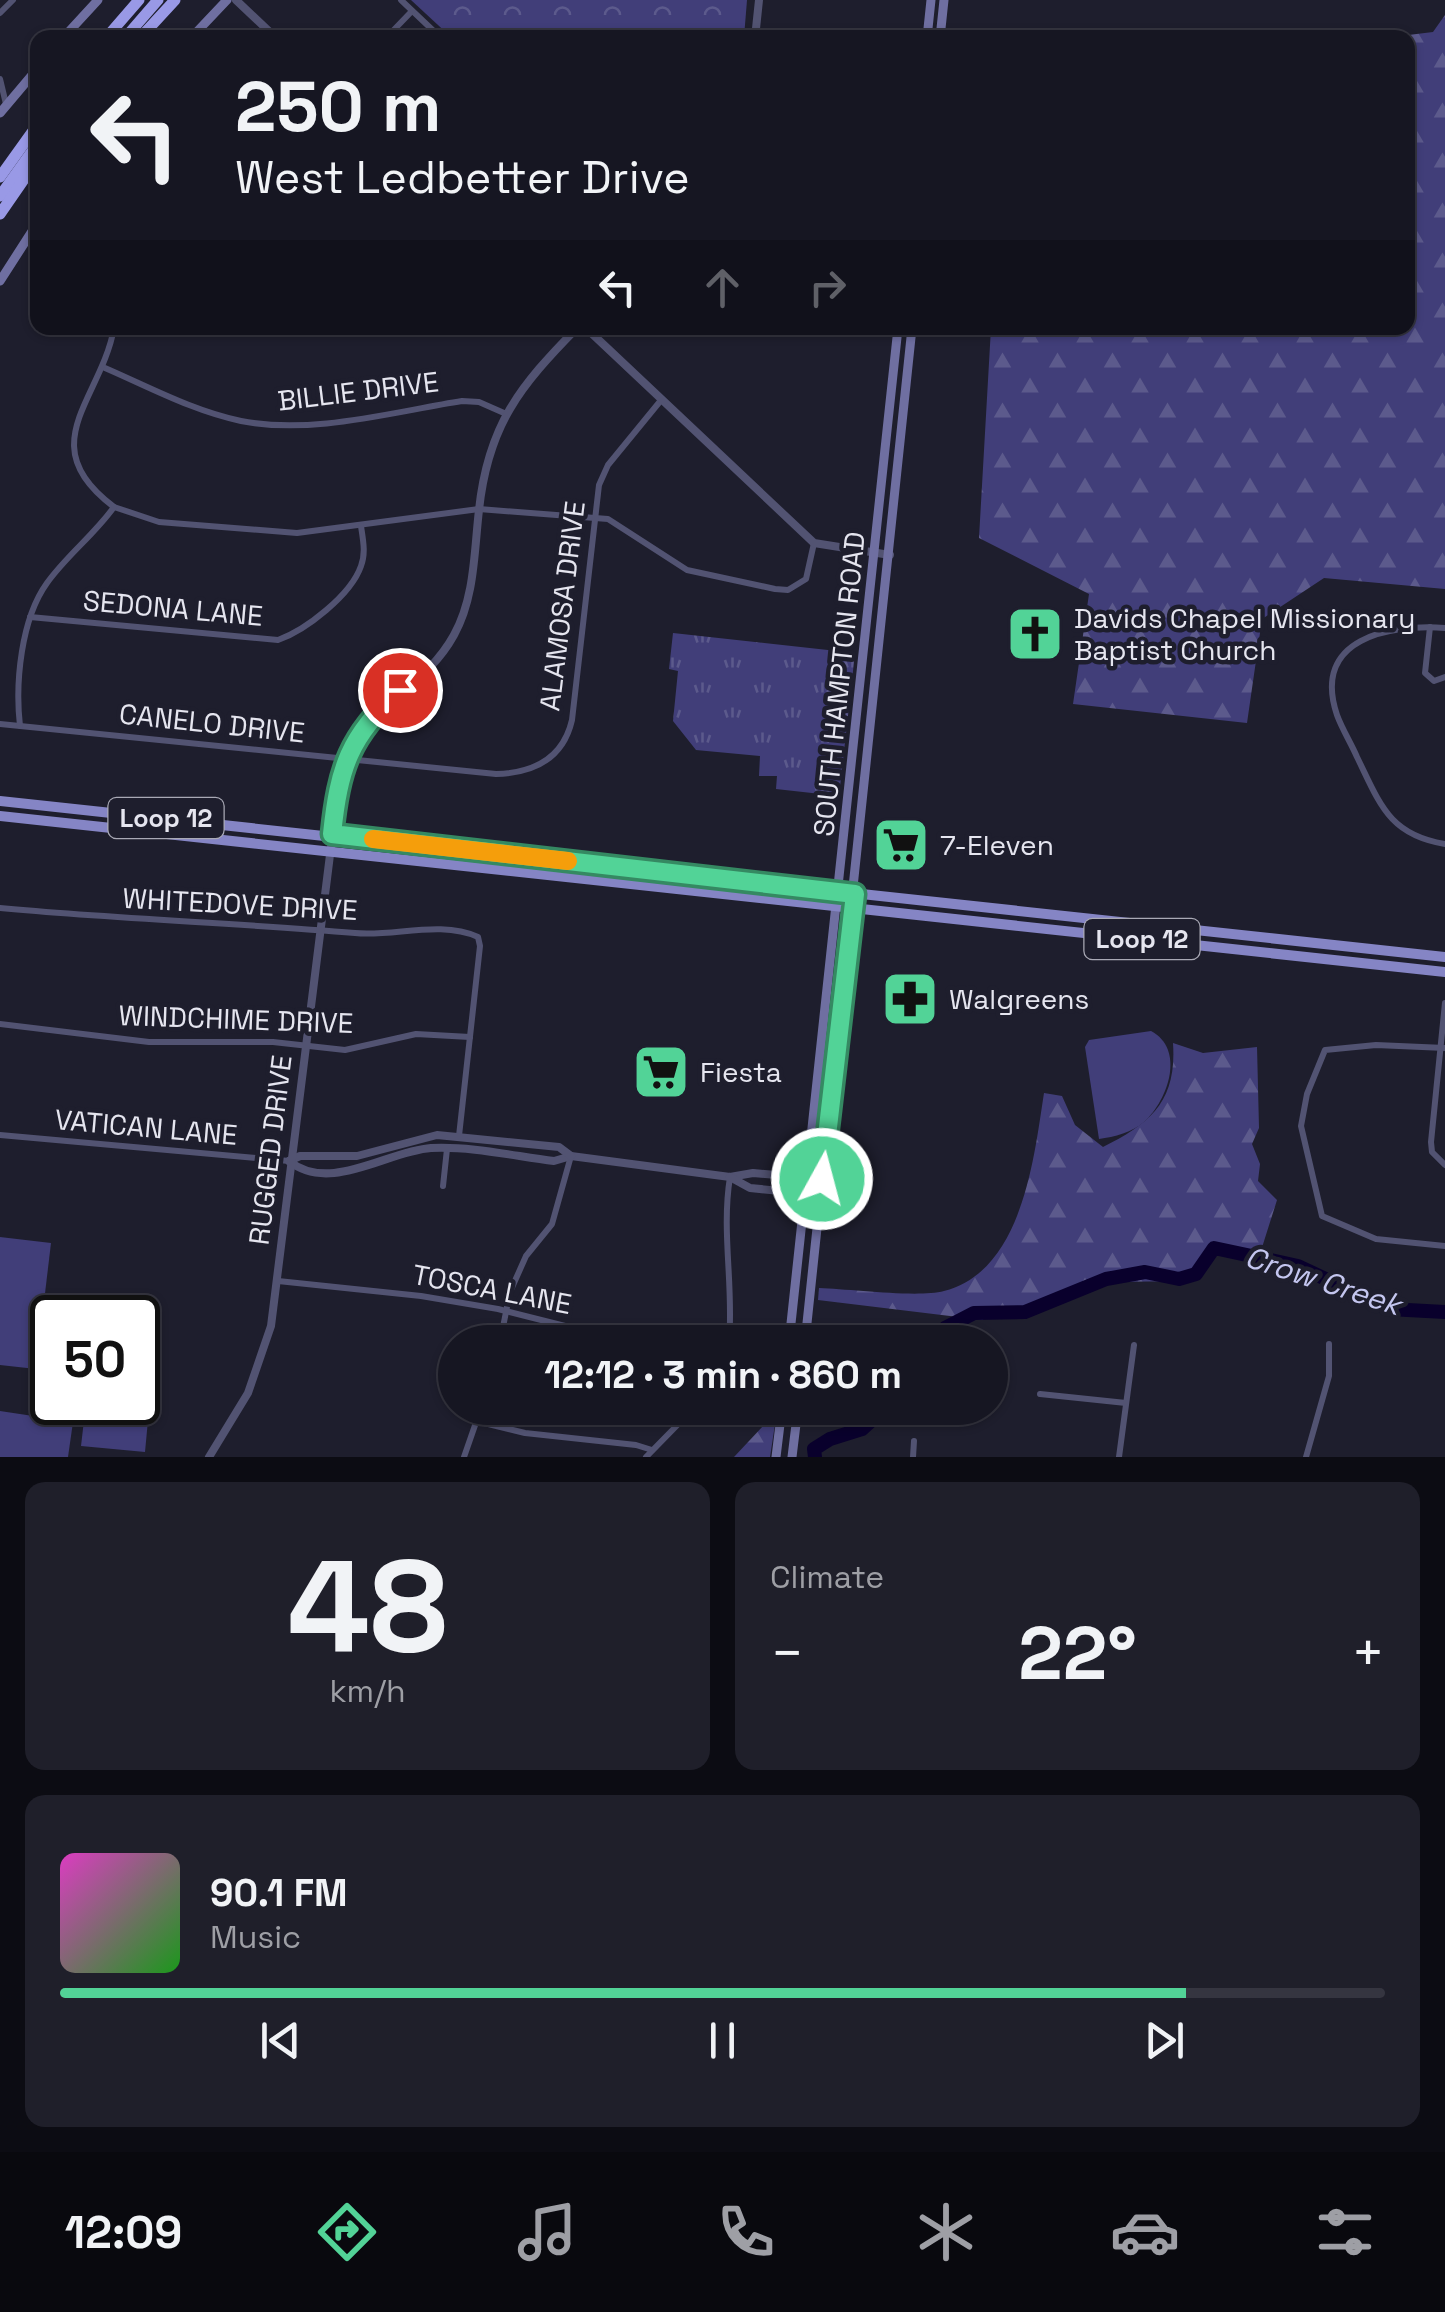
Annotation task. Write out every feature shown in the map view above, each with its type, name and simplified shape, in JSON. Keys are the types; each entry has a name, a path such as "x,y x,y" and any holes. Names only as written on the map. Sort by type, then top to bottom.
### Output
{"highway":[{"path":"113,30 139,0"},
{"path":"132,30 158,0"},
{"path":"147,30 175,0"},
{"path":"0,176 30,135"},
{"path":"0,196 30,154"},
{"path":"0,214 30,171"}],"main road":[{"path":"71,30 98,0"},
{"path":"198,30 226,0"},
{"path":"929,30 931,0"},
{"path":"941,30 944,0"},
{"path":"3,109 30,77"},
{"path":"0,281 30,234"},
{"name":"SOUTH HAMPTON ROAD","path":"791,1325 897,335"},
{"name":"SOUTH HAMPTON ROAD","path":"806,1325 855,894 911,335"},
{"path":"886,444 901,446"},
{"path":"863,666 877,670"},
{"name":"Loop 12","path":"0,802 332,834 1172,930 1445,957"},
{"path":"100,826 102,812"},
{"name":"Loop 12","path":"0,816 1445,972"},
{"path":"712,894 716,878"},
{"path":"1010,927 1011,910"},
{"path":"1119,937 1154,938 1172,930"},
{"path":"1205,946 1208,939 1246,937"},
{"path":"814,1118 830,1120"},
{"path":"776,1457 780,1425"},
{"path":"792,1457 796,1425"}],"street":[{"path":"0,13 13,0"},
{"path":"236,0 268,30"},
{"path":"400,0 432,30"},
{"path":"756,30 759,0"},
{"path":"394,30 412,11"},
{"path":"0,79 3,109"},
{"path":"112,335 105,368 76,419 72,441 85,480 114,507 160,522 264,532 362,526 479,509 593,517 619,522 687,570 788,590 806,580 814,542"},
{"path":"345,759 371,717 428,667 452,638 469,595 489,454 504,413 530,377 571,335"},
{"path":"593,335 814,542 891,555"},
{"name":"BILLIE DRIVE","path":"105,368 197,408 244,422 319,422 462,402 479,402 504,413"},
{"name":"ALAMOSA DRIVE","path":"538,767 563,743 572,720 593,517 608,465 662,399"},
{"path":"20,726 30,617 48,580 114,507"},
{"name":"SEDONA LANE","path":"30,617 278,640 297,632 354,581 363,559 362,526"},
{"path":"1445,628 1398,626 1363,638 1340,666 1335,697 1336,714 1384,811 1417,839 1445,844"},
{"path":"1430,627 1425,674 1434,680 1445,677"},
{"name":"CANELO DRIVE","path":"0,724 496,774 538,767"},
{"name":"RUGGED DRIVE","path":"210,1457 234,1422 261,1364 278,1281 290,1161 345,759"},
{"name":"WHITEDOVE DRIVE","path":"0,908 84,918 358,934 442,930 478,937 470,1037"},
{"path":"1445,1003 1444,1048 1431,1142 1432,1152 1445,1166"},
{"name":"WINDCHIME DRIVE","path":"0,1024 149,1042 345,1050 416,1034 470,1037"},
{"path":"443,1186 446,1149 459,1136 470,1037"},
{"path":"1444,1048 1376,1046 1325,1050 1307,1094 1301,1138 1313,1168 1316,1203 1322,1216 1376,1239 1445,1246"},
{"name":"VATICAN LANE","path":"0,1134 290,1161 300,1156 357,1156 416,1138 459,1136 559,1147 571,1156"},
{"name":"VATICAN LANE","path":"290,1161 300,1170 331,1172 415,1150 446,1149 554,1161 571,1156 730,1177 753,1174 822,1179"},
{"path":"503,1325 519,1269 559,1206 571,1156"},
{"path":"730,1177 724,1218 732,1288 730,1325"},
{"name":"VATICAN LANE","path":"730,1177 750,1188 821,1195"},
{"name":"TOSCA LANE","path":"278,1281 506,1311 564,1325"},
{"path":"1306,1457 1330,1376 1329,1344"},
{"path":"1119,1457 1134,1345"},
{"path":"1040,1394 1126,1403"},
{"path":"464,1457 475,1425"},
{"path":"491,1425 525,1434 636,1445 649,1454 677,1425"},
{"path":"912,1457 914,1440"}],"green space":[{"path":"411,0 747,0 745,30 443,30"},
{"path":"1445,15 1445,589 1324,578 1262,619 1247,723 1073,704 1089,594 979,538 991,335 1415,335 1415,34 1433,32"},
{"path":"673,633 855,653 839,796 776,789 777,776 759,776 760,756 696,750 673,721 678,671 669,669"},
{"path":"1151,1031 1168,1050 1170,1062 1170,1075 1160,1101 1140,1126 1099,1139 1085,1047 1089,1040"},
{"path":"1173,1043 1203,1053 1257,1047 1259,1128 1252,1144 1260,1164 1258,1181 1277,1200 1259,1257 1214,1250 1196,1281 1102,1282 1037,1310 984,1312 983,1320 818,1300 819,1288 932,1293 971,1279 992,1261 1020,1208 1044,1093 1062,1096 1075,1125 1103,1147 1135,1129 1158,1108 1170,1080"},
{"path":"0,1237 51,1243 45,1295 30,1295 30,1368 0,1365"},
{"path":"0,1411 30,1416 30,1425 73,1425 68,1457 0,1457"},
{"path":"83,1425 148,1425 145,1452 81,1446"},
{"path":"764,1425 775,1425 770,1457 734,1457"}],"waterway":[{"name":"Crow Creek","path":"951,1325 974,1313 1025,1312 1106,1279 1145,1272 1179,1279 1196,1274 1214,1248 1298,1266 1389,1309 1445,1312"},
{"name":"Crow Creek","path":"815,1457 814,1449 830,1439 866,1425"}],"slow traffic":[{"path":"373,839 568,861"}],"place":[{"name":"Davids Chapel Missionary Baptist Church","path":"1035,634"},
{"name":"7-Eleven","path":"901,845"},
{"name":"Walgreens","path":"910,999"},
{"name":"Fiesta","path":"661,1072"}],"route":[{"path":"400,690 371,717 345,759 332,834 855,894 822,1179"}]}
